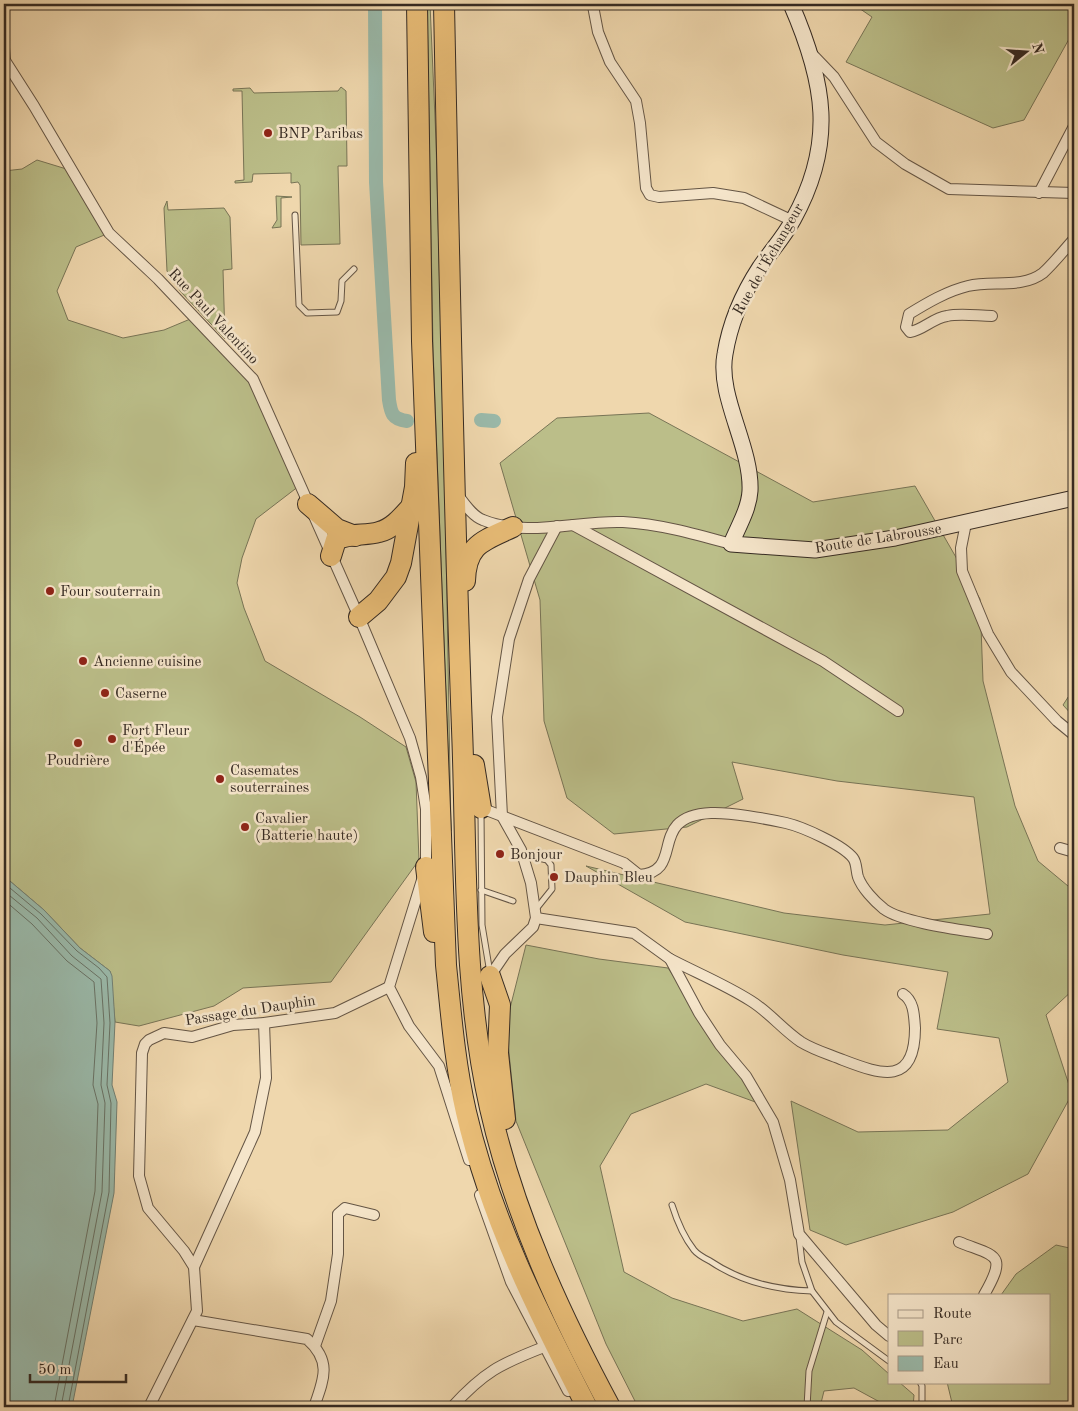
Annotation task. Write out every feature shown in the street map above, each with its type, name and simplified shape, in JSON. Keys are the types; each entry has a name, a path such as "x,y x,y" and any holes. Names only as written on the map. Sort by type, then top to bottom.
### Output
{"highway":[{"path":"416,4 422,341 446,965 454,1045 465,1105 493,1205 514,1259 543,1323 587,1407"},
{"path":"444,4 458,620 469,934 478,1036 490,1108 516,1200 534,1251 569,1331 610,1407"},
{"path":"359,617 378,601 396,577 400,563 414,487 422,341"},
{"path":"308,504 337,529 355,536"},
{"path":"331,556 336,540 344,536 380,532 398,521 410,508"},
{"path":"458,620 465,586 466,561 480,543 513,528"},
{"path":"460,667 481,808"},
{"path":"426,867 436,946 446,965"},
{"path":"490,976 500,1004 498,1053 516,1200"}],"street":[{"name":"Rue de l'Échangeur","path":"731,544 747,506 750,472 727,386 724,356 732,325 742,300 759,269 793,221 819,158 821,135 819,87 811,53 791,4"},
{"path":"592,6 598,32 610,62 636,101 646,188 650,195 659,197 714,193 744,198 793,221"},
{"path":"4,48 4,61"},
{"path":"811,53 834,77 876,142 928,178 949,189 1074,193"},
{"name":"Rue Paul Valentino","path":"4,61 34,106 109,233 164,285 252,380 384,674 410,738 421,777 426,808 426,867 389,987"},
{"path":"1039,193 1074,126"},
{"path":"992,316 947,316 927,323 916,331 910,332 906,327 909,314 953,291 969,286 1018,282 1042,274 1074,239"},
{"name":"Route de Labrousse","path":"455,490 472,513 482,520 513,528 632,523 670,528 731,544 815,550 895,538 1074,498"},
{"path":"966,523 961,548 962,571 988,634 1011,672 1057,721 1074,735"},
{"path":"573,525 823,661 898,711"},
{"path":"490,976 504,954 533,927 536,914 522,854 502,816 497,717 509,640 529,579 557,526"},
{"path":"481,808 624,864 639,875 658,870 665,857 672,832 677,823 689,816 712,813 788,824 842,848 854,860 858,878 868,893 885,910 910,919 988,934"},
{"path":"1060,848 1074,852"},
{"path":"536,914 634,933 670,959 750,1000 799,1041 815,1050 882,1073 894,1072 903,1068 913,1051 913,1011 909,998 903,994"},
{"path":"670,959 696,1009 720,1045 746,1076 773,1122 790,1180 799,1234 876,1325 888,1335"},
{"path":"389,987 409,1026 439,1066 493,1235 511,1282 544,1348 577,1407"},
{"name":"Passage du Dauphin","path":"194,1267 184,1251 148,1208 139,1176 142,1053 145,1044 154,1036 164,1034 192,1037 233,1025 264,1023 336,1013 389,987"},
{"path":"149,1407 197,1311 194,1267 255,1132 266,1078 264,1023"},
{"path":"315,1346 331,1301 338,1254 338,1214 345,1208 374,1215"},
{"path":"959,1242 986,1251 994,1256 998,1268 985,1294"},
{"path":"193,1320 307,1339 315,1346 325,1363 321,1388 314,1407"},
{"path":"452,1407 475,1382 504,1362 544,1348"}],"lane":[{"path":"295,215 299,305 302,311 307,313 337,312 342,301 342,281 354,270"},
{"path":"481,808 482,925 490,976"},
{"path":"522,854 547,860 551,865 552,890 536,914"},
{"path":"481,890 513,901"},
{"path":"672,1205 679,1228 695,1252 730,1274 773,1288 812,1291"},
{"path":"799,1234 802,1262 812,1291 828,1312 848,1332 888,1359"},
{"path":"807,1407 809,1371 828,1312"},
{"path":"921,1384 922,1407"}],"green space":[{"path":"427,4 430,4 436,141 451,831 433,347"},
{"path":"853,4 1074,4 1074,30 1024,120 993,128 846,62 872,17"},
{"path":"341,87 346,91 347,166 338,166 340,244 301,245 300,185 298,182 291,183 291,173 253,174 252,182 235,183 235,181 244,180 242,91 233,91 233,89 250,88 254,93 338,91"},
{"path":"37,160 73,171 109,233 76,247 57,291 68,320 123,338 164,330 195,317 253,379 299,486 256,519 242,558 237,583 244,608 265,661 360,717 406,747 416,782 419,860 331,982 243,988 214,1006 139,1026 115,1022 110,971 80,948 44,910 4,876 4,171 22,169"},
{"path":"276,196 292,197 281,198 281,227 272,228 277,220"},
{"path":"167,201 168,210 224,208 230,217 232,269 223,270 225,339 181,292 167,271 164,208"},
{"path":"649,413 813,502 915,486 980,599 983,681 1015,806 1038,861 1074,891 1074,989 1046,1015 1072,1094 1028,1174 953,1212 846,1245 810,1230 791,1101 858,1132 948,1130 1008,1082 999,1038 937,1029 948,972 843,955 685,922 586,866 784,913 885,925 990,914 974,797 837,781 732,762 743,799 687,827 614,834 567,798 544,721 540,600 500,463 557,418"},
{"path":"1074,688 1074,717 1063,705"},
{"path":"526,945 599,959 668,968 758,1103 706,1084 631,1114 600,1166 624,1272 672,1298 743,1321 797,1309 862,1350 888,1373 888,1384 901,1384 914,1395 913,1407 889,1407 854,1388 824,1391 820,1407 638,1407 606,1344 516,1121 506,1024"},
{"path":"1056,1245 1074,1249 1074,1407 953,1407 947,1384 1050,1384 1050,1294 1002,1294 1016,1274"}],"water":[{"path":"4,876 44,910 80,948 110,971 112,976 115,1022 112,1085 117,1102 114,1193 72,1407 4,1407"}],"waterway":[{"path":"375,4 376,182 389,400 393,415 398,419 407,421"},
{"path":"481,420 494,421"}],"place":[{"name":"BNP Paribas","path":"268,133"},
{"name":"Four souterrain","path":"50,591"},
{"name":"Ancienne cuisine","path":"83,661"},
{"name":"Caserne","path":"105,693"},
{"name":"Fort Fleur d'Épée","path":"112,739"},
{"name":"Poudrière","path":"78,743"},
{"name":"Casemates souterraines","path":"220,779"},
{"name":"Cavalier (Batterie haute)","path":"245,827"},
{"name":"Bonjour","path":"500,854"},
{"name":"Dauphin Bleu","path":"554,877"}]}
